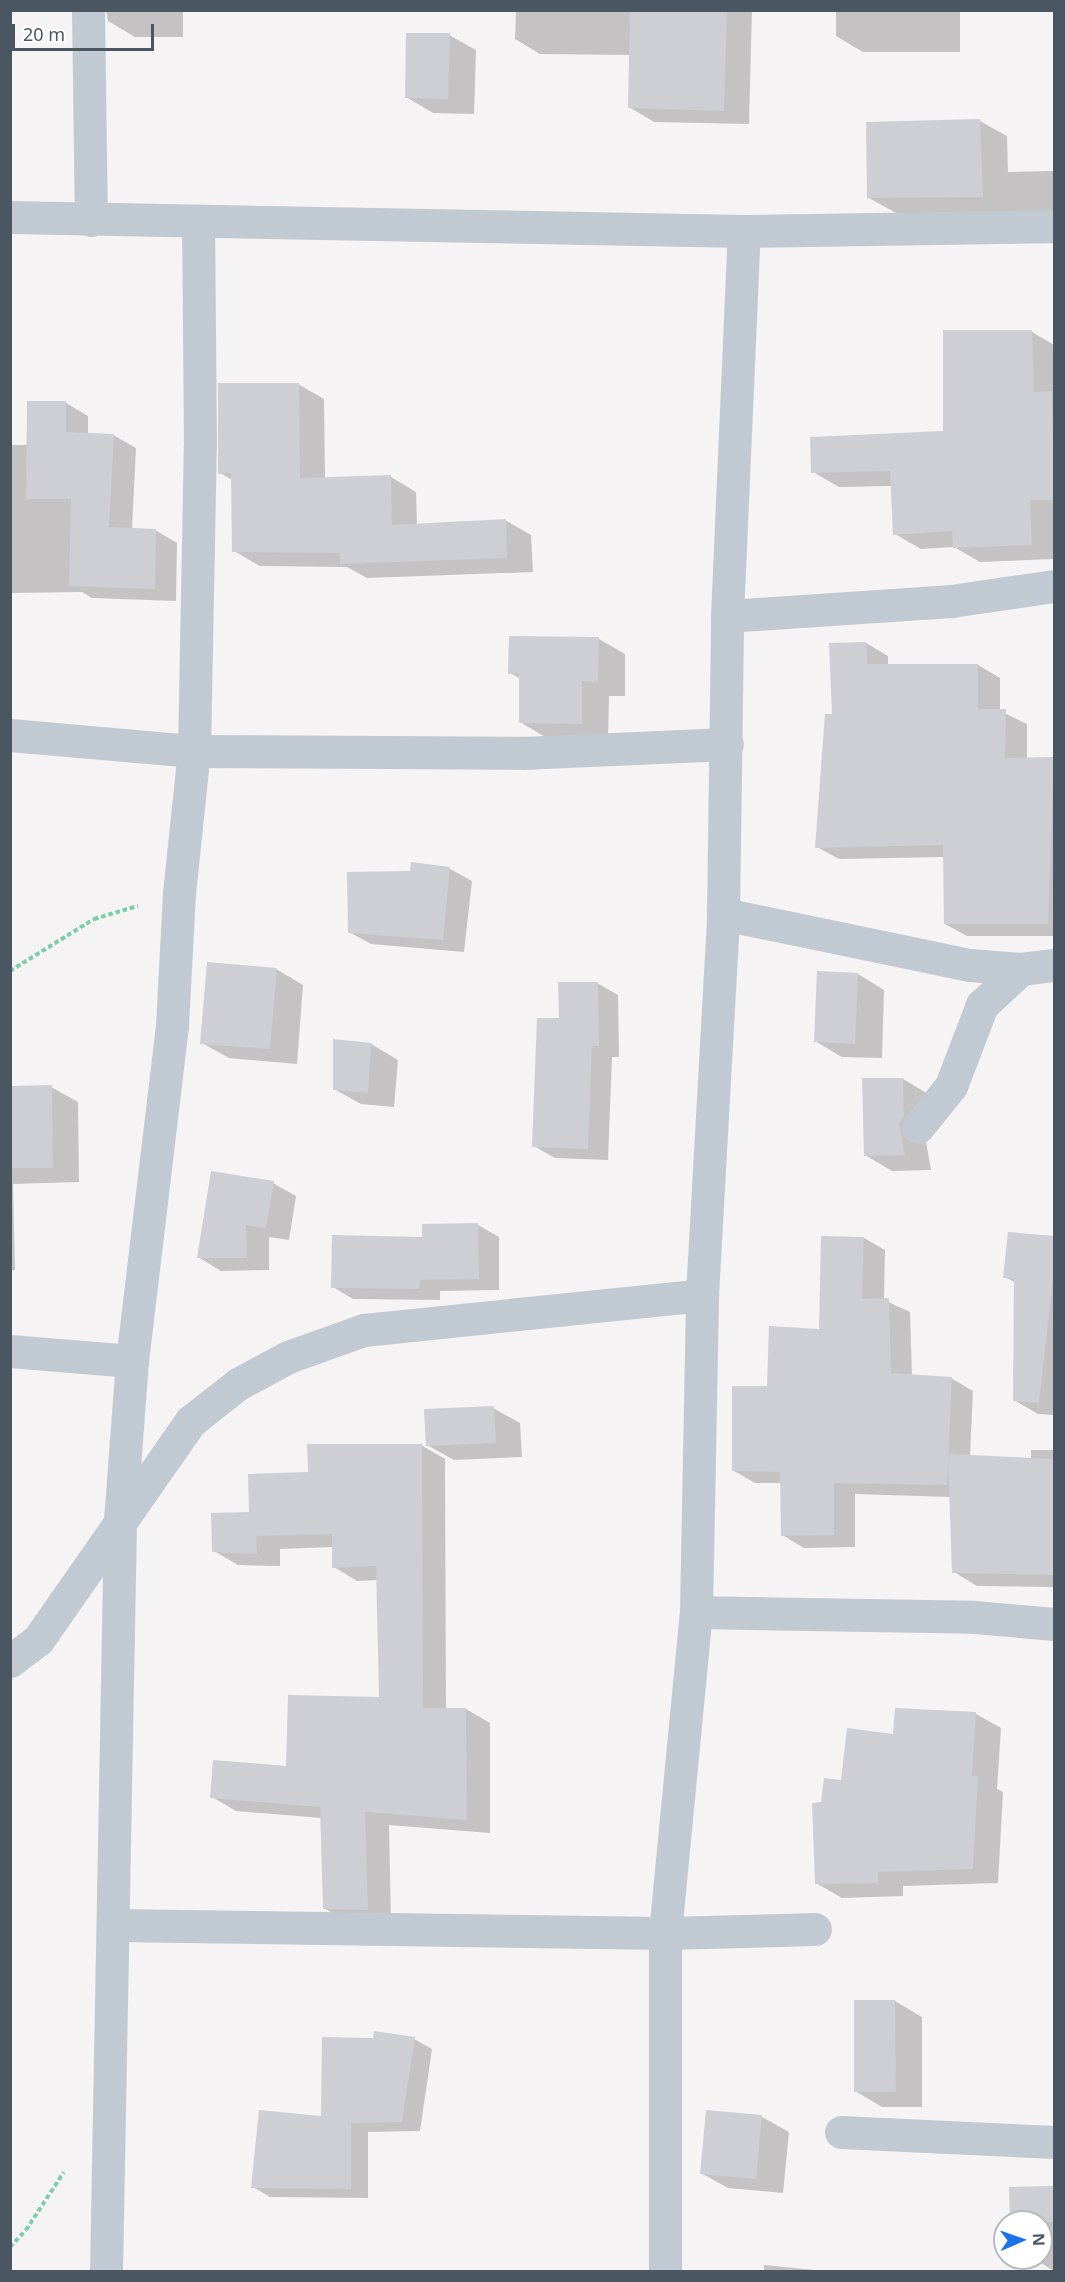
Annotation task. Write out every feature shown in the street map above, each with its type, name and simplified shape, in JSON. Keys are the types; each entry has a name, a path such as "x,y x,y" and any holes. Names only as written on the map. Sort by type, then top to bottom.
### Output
{"street":[{"path":"88,10 91,220"},
{"path":"10,217 198,223 744,231 1054,226"},
{"path":"106,2271 120,1520 132,1361 171,1026 179,893 194,751 200,445 198,223"},
{"path":"665,2271 666,1933 696,1612 702,1295 723,914 727,616 744,231"},
{"path":"727,616 951,601 1054,586"},
{"path":"10,735 194,751 522,753 727,744"},
{"path":"723,914 970,965 1021,969 1054,965"},
{"path":"918,1127 951,1086 982,1005 1021,969"},
{"path":"10,1661 38,1640 120,1520 191,1422 238,1384 331,1339 393,1326 702,1295"},
{"path":"10,1351 132,1361"},
{"path":"696,1612 974,1617 1054,1624"},
{"path":"113,1925 666,1933 815,1929"},
{"path":"841,2132 1054,2142"}],"path":[{"path":"10,971 94,919 179,893"},
{"path":"10,2247 26,2230 65,2170"}],"building":[{"path":"630,10 727,10 724,111 628,108"},
{"path":"406,33 450,33 448,99 405,98"},
{"path":"980,119 983,197 867,198 866,122"},
{"path":"943,330 1032,330 1034,392 1052,391 1054,500 1030,500 1032,545 953,548 952,531 893,535 890,471 811,473 810,437 943,431"},
{"path":"218,383 299,383 300,478 391,475 392,525 506,519 507,558 340,564 340,553 232,552 231,473 218,474"},
{"path":"27,401 66,401 66,432 114,434 109,527 156,529 155,589 69,586 71,499 26,499"},
{"path":"509,636 599,637 598,682 582,681 582,724 519,723 519,673 508,674"},
{"path":"866,642 867,664 978,664 978,709 1006,709 1005,758 1054,757 1048,924 944,924 943,845 815,848 825,714 832,714 829,643"},
{"path":"411,862 450,867 443,940 348,933 347,872 410,871"},
{"path":"207,962 277,968 270,1049 200,1044"},
{"path":"817,971 858,973 855,1044 814,1042"},
{"path":"558,982 598,982 599,1046 592,1046 588,1149 532,1147 537,1018 559,1018"},
{"path":"333,1039 371,1043 368,1093 333,1090"},
{"path":"862,1078 903,1078 904,1115 899,1125 905,1155 864,1156"},
{"path":"52,1085 53,1168 10,1168 10,1086"},
{"path":"211,1171 274,1181 266,1228 246,1225 247,1258 197,1258"},
{"path":"478,1223 479,1279 420,1280 419,1289 331,1288 332,1235 422,1237 422,1224"},
{"path":"1008,1232 1054,1236 1054,1271 1039,1403 1013,1401 1014,1279 1003,1278"},
{"path":"821,1236 864,1237 862,1299 889,1298 891,1373 952,1377 947,1485 834,1483 834,1535 781,1536 780,1472 732,1471 732,1386 767,1386 769,1326 819,1329"},
{"path":"494,1406 496,1443 426,1446 424,1409"},
{"path":"307,1444 422,1444 423,1708 466,1708 467,1820 365,1812 368,1910 323,1909 320,1807 210,1798 213,1760 286,1766 288,1695 379,1697 376,1566 332,1568 332,1534 256,1536 257,1554 212,1552 211,1513 249,1512 248,1474 308,1472"},
{"path":"948,1454 1054,1459 1054,1575 952,1573"},
{"path":"895,1708 976,1712 972,1776 978,1776 973,1869 878,1872 878,1883 815,1884 812,1803 821,1802 824,1778 841,1780 847,1728 893,1734"},
{"path":"854,2000 895,2000 896,2092 854,2092"},
{"path":"374,2031 415,2037 402,2122 351,2123 351,2189 251,2188 259,2110 321,2116 322,2037 373,2038"},
{"path":"706,2110 762,2115 756,2179 700,2174"},
{"path":"1054,2186 1054,2222 1053,2210 1010,2210 1009,2187"}]}
